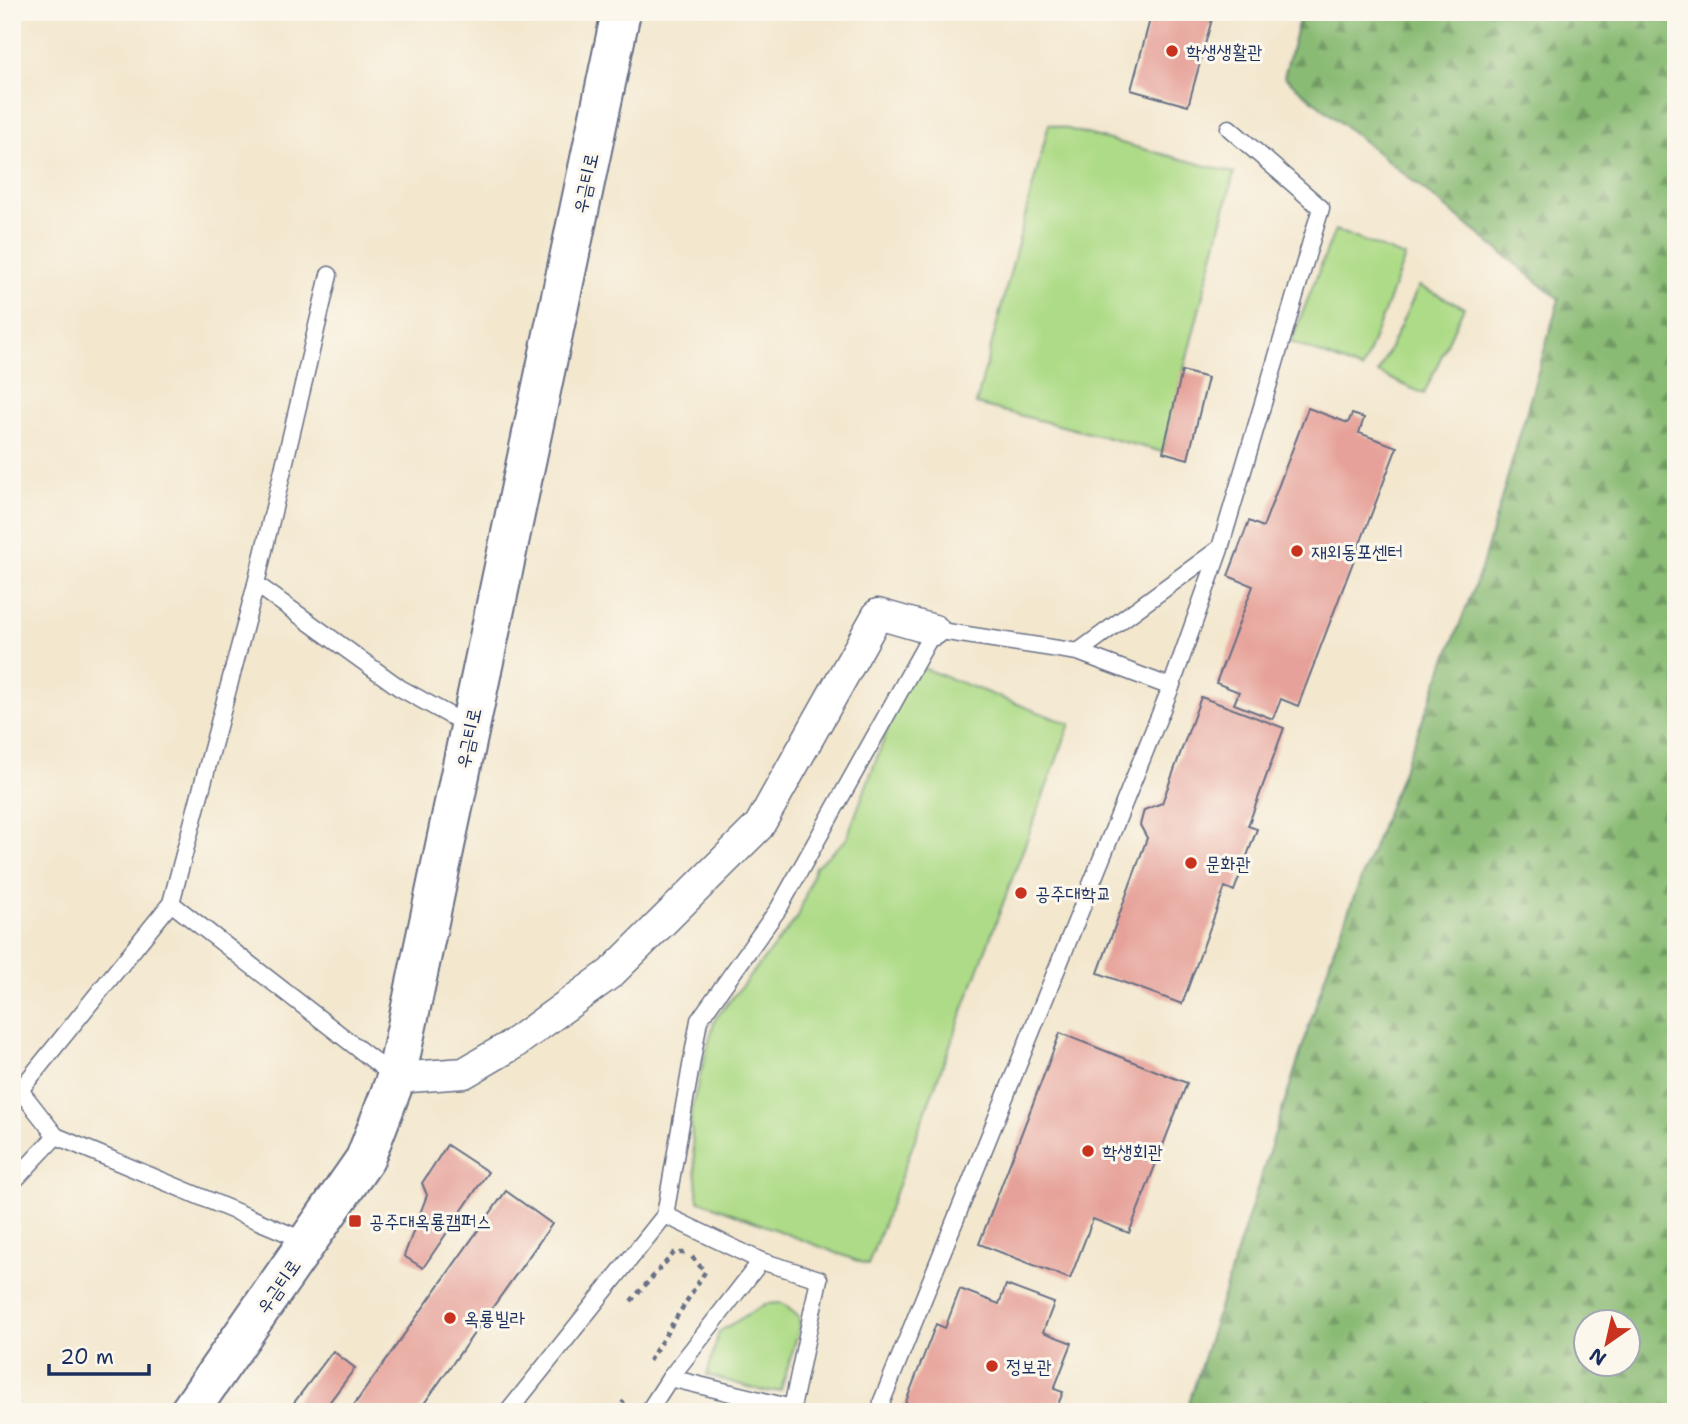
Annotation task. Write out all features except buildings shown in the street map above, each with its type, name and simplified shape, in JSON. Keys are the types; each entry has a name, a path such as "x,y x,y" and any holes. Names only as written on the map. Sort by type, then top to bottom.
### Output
{"main road":[{"name":"우금티로","path":"193,1411 365,1159 396,1077 621,12"}],"street":[{"path":"396,1077 464,1073 512,1045 611,973 759,826 878,614 934,630"}],"lane":[{"path":"881,1412 882,1401 1171,687 1220,548 1321,208 1229,128"},
{"path":"308,1243 56,1136 15,1090 172,904 256,584 330,275"},
{"path":"1078,652 1220,548"},
{"path":"256,584 400,688 470,726"},
{"path":"508,1412 665,1215 699,1020 779,908 934,630 1078,652 1171,687"},
{"path":"172,904 396,1077"},
{"path":"12,1183 56,1136"},
{"path":"665,1215 761,1261 819,1279 792,1408 670,1378"},
{"path":"648,1412 670,1378 761,1261"}],"path":[{"path":"630,1303 674,1253 689,1253 705,1272 646,1365"},
{"path":"617,1412 624,1400"}],"green space":[{"path":"1301,12 1676,12 1676,1412 1186,1412 1333,951 1481,569 1559,299 1284,77"},
{"path":"1049,124 1234,173 1163,452 976,404"},
{"path":"1335,230 1405,257 1362,370 1291,342"},
{"path":"1419,286 1464,307 1424,394 1378,373"},
{"path":"912,664 1070,724 868,1265 698,1200 690,1114 715,1019 798,917 815,867 846,840"},
{"path":"782,1303 798,1316 800,1326 781,1390 766,1392 707,1375 719,1332 765,1304"}],"place":[{"name":"학생생활관","path":"1172,51"},
{"name":"재외동포센터","path":"1297,551"},
{"name":"문화관","path":"1191,863"},
{"name":"공주대학교","path":"1021,893"},
{"name":"학생회관","path":"1088,1151"},
{"name":"공주대옥룡캠퍼스","path":"355,1221"},
{"name":"옥룡빌라","path":"450,1318"},
{"name":"정보관","path":"992,1366"}]}
